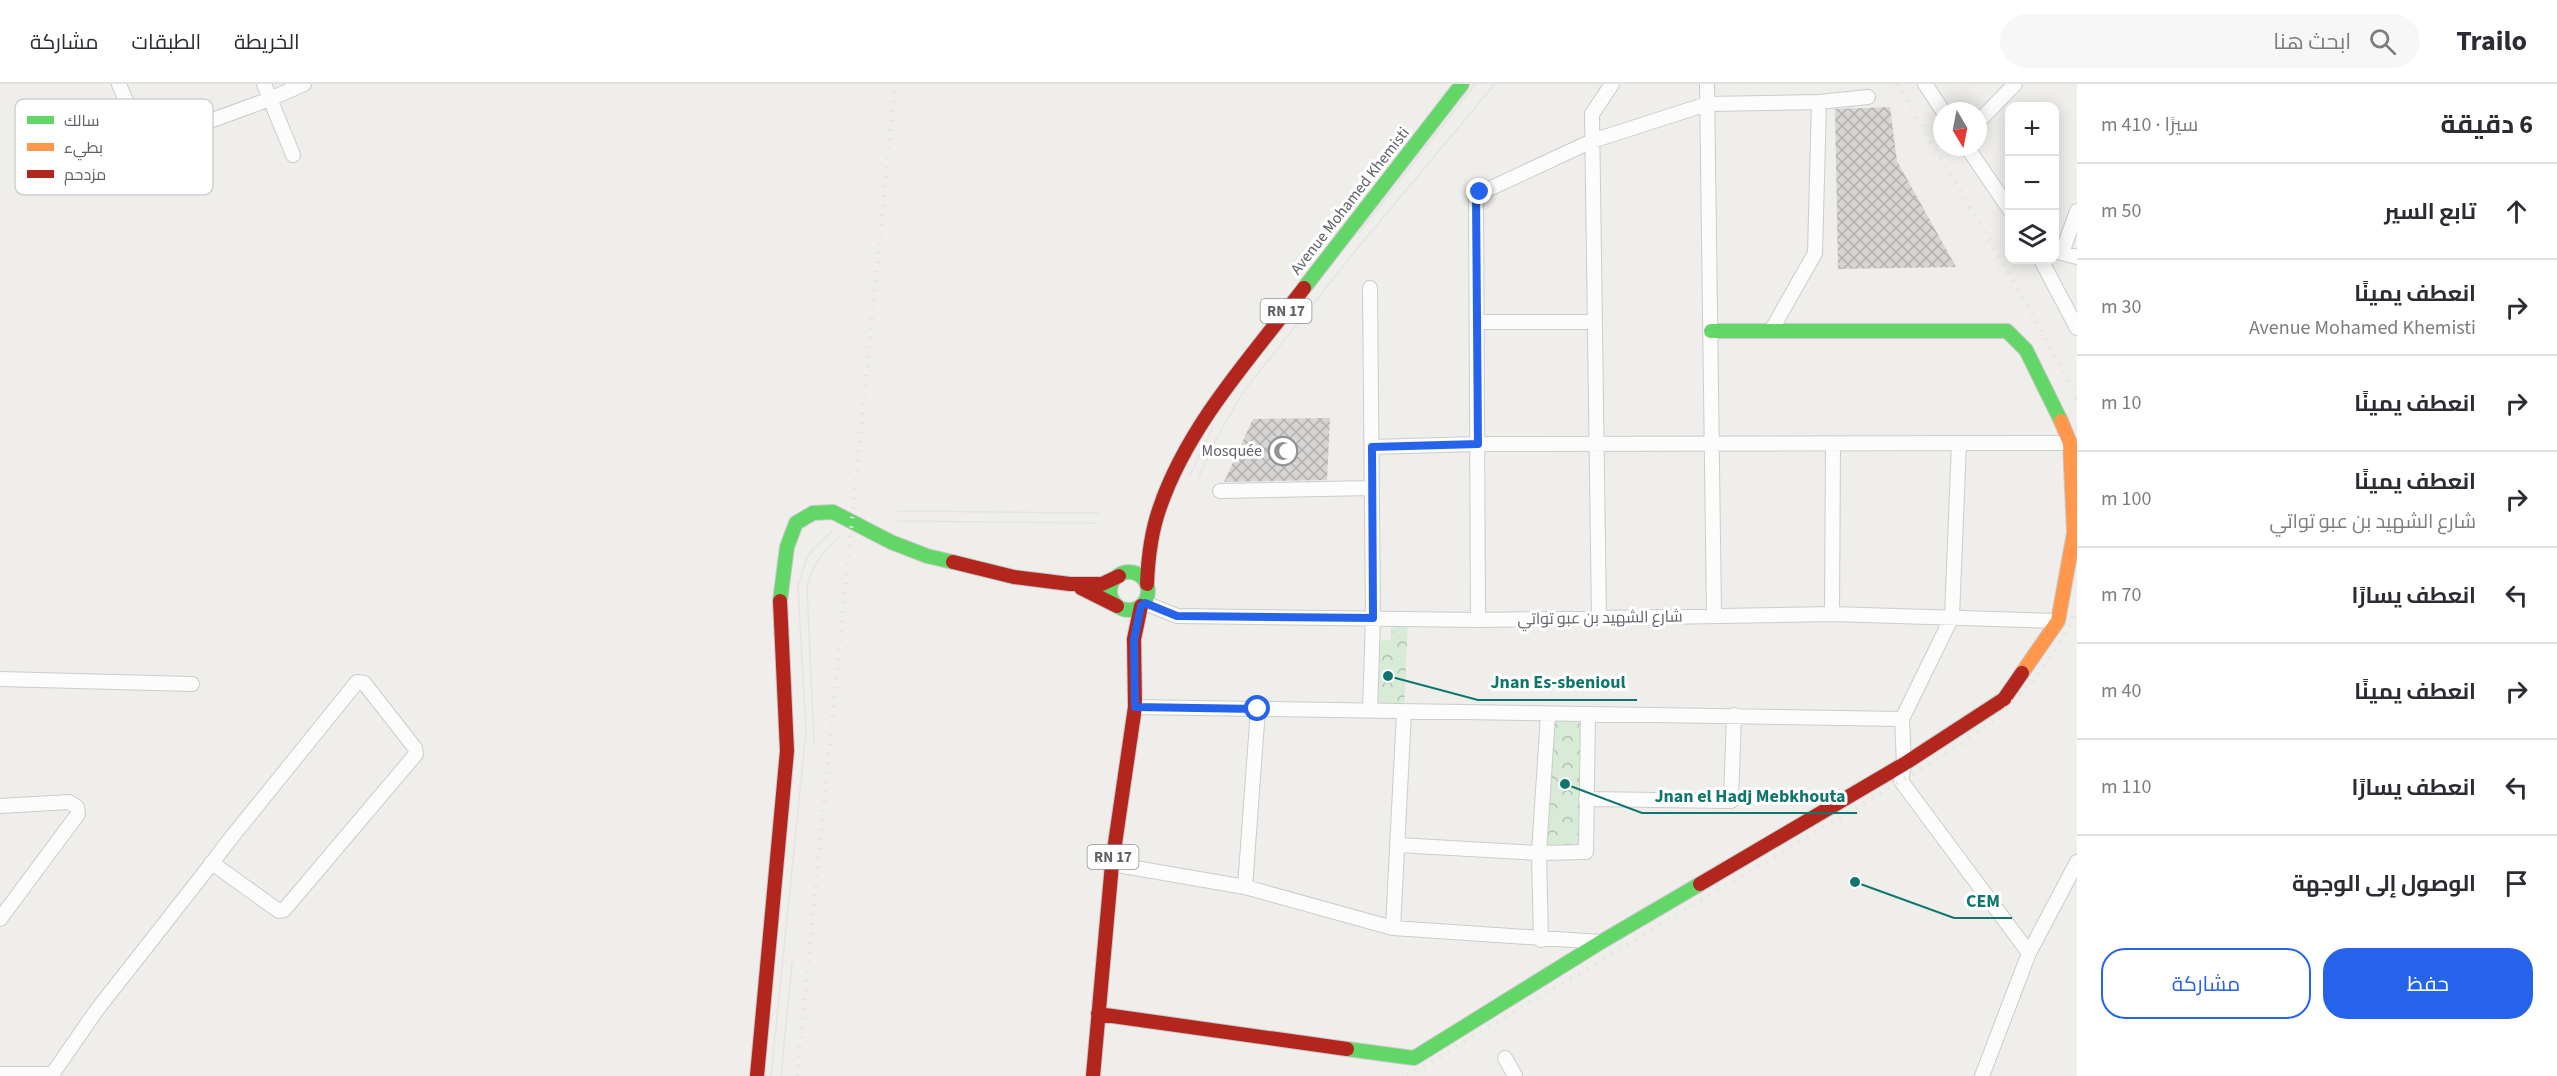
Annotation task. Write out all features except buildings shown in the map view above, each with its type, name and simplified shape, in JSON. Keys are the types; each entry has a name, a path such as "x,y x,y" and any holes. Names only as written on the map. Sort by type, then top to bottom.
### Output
{"street":[{"path":"119,84 125,99"},
{"path":"264,84 293,155"},
{"path":"213,120 304,84"},
{"name":"Avenue Mohamed Khemisti","path":"1147,584 1153,527 1173,470 1220,397 1462,84"},
{"path":"1599,618 1592,114 1612,84"},
{"path":"1707,84 1714,616"},
{"path":"1925,84 1937,102"},
{"path":"1987,113 2015,84"},
{"path":"1478,620 1476,195 1592,141 1707,104 1819,102 1868,97"},
{"path":"1771,331 1815,253 1819,102"},
{"path":"1973,156 2005,203"},
{"path":"2059,250 2077,211"},
{"path":"2059,252 2077,257"},
{"path":"2043,264 2077,328"},
{"path":"1370,288 1373,618 1370,711"},
{"path":"1477,322 1595,322"},
{"path":"1098,1014 1414,1058 1601,942 1904,764 2004,699 2058,621 2074,533 2070,443 2041,377 2026,350 2007,331 1711,331"},
{"path":"1959,443 1952,617 1902,719 1904,764 1901,781 2029,953"},
{"path":"1372,447 1478,444 2070,443"},
{"path":"1833,444 1833,614"},
{"path":"1220,491 1372,488"},
{"path":"757,1076 787,751 788,714 781,583 784,560 796,523 813,513 833,512 891,542 927,556 1014,577 1070,584 1102,584 1124,574 1142,577 1147,584 1148,593 1134,639"},
{"path":"1134,639 1120,608 1113,602 1110,591 1114,579 1148,558"},
{"path":"1070,584 1103,597 1120,608 1129,610 1143,604"},
{"name":"شارع الشهيد بن عبو تواتي","path":"1143,604 1177,616 1478,620 1833,614 2058,621"},
{"name":"RN 17","path":"1093,1076 1112,864 1135,707 1134,639"},
{"path":"0,679 192,684"},
{"path":"0,1074 51,1075 96,1011 212,863 357,682 364,683 415,748 416,754 284,910 279,911 212,863"},
{"path":"1135,707 1902,719"},
{"path":"1245,887 1258,709"},
{"path":"1393,928 1404,711"},
{"path":"1541,940 1539,853 1548,714"},
{"path":"1398,845 1539,853 1586,852 1588,715"},
{"path":"1586,799 1731,801 1734,715"},
{"path":"0,806 69,802 77,807 78,814 0,919"},
{"path":"1982,1076 2029,953 2077,861"},
{"path":"1112,864 1245,887 1393,928 1541,940 1601,942"},
{"path":"1505,1058 1515,1076"}],"green space":[{"path":"1392,618 1408,618 1404,712 1370,711 1373,641 1391,640"},
{"path":"1548,714 1588,715 1586,852 1539,853"}],"tram line":[{"path":"1359,233 1475,84"},
{"path":"1199,476 1243,392 1365,239 1495,84"},
{"path":"1190,475 1213,427"},
{"path":"898,511 1098,513"},
{"path":"898,521 1097,523"},
{"path":"771,1076 806,732 798,586 806,560 813,549 833,530"},
{"path":"814,742 807,587 812,571 820,558 841,536"},
{"path":"781,1076 792,963"}],"railway":[{"path":"797,1076 895,84"},
{"path":"1897,84 2025,301 2072,389 2077,403"},
{"path":"1407,1076 1963,744 1999,715 2029,684 2055,650 2077,609"}],"traffic: fast":[{"path":"1304,288 1462,84"},
{"path":"1711,331 2007,331 2026,350 2061,421"},
{"path":"780,601 787,547 796,523 813,513 833,512 891,542 927,556 953,562"},
{"path":"1129,572 1142,578 1148,591 1142,604 1129,610 1116,604 1110,591 1116,578 1129,572"},
{"path":"1347,1049 1414,1058 1601,942 1700,884"}],"traffic: slow":[{"path":"2022,673 2058,621 2074,533 2070,443 2061,421"}],"traffic: jam":[{"path":"1147,584 1154,526 1172,477 1187,448 1223,392 1304,288"},
{"path":"953,562 1014,577 1070,584 1102,584 1119,576"},
{"path":"1081,588 1117,606"},
{"path":"757,1076 787,751 780,601"},
{"path":"1093,1076 1112,864 1135,707 1134,639 1141,606"},
{"path":"1700,884 1904,764 2004,699 2022,673"},
{"path":"1098,1014 1347,1049"}],"place":[{"name":"Mosquée","path":"1283,451"},
{"name":"Jnan Es-sbenioul","path":"1388,676"},
{"name":"Jnan el Hadj Mebkhouta","path":"1565,784"},
{"name":"CEM","path":"1855,882"}],"route":[{"path":"1258,709 1135,707 1134,639 1141,606 1145,603 1177,616 1373,618 1372,447 1478,444 1476,195 1480,192"}]}
